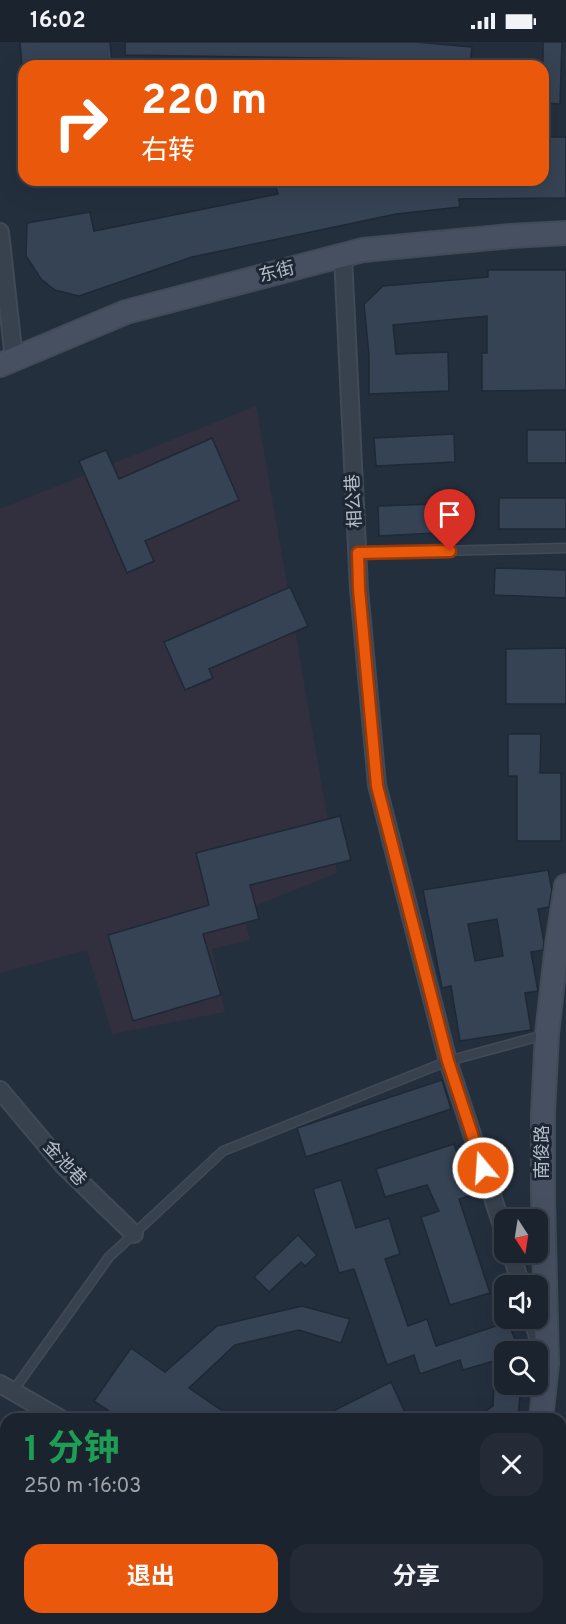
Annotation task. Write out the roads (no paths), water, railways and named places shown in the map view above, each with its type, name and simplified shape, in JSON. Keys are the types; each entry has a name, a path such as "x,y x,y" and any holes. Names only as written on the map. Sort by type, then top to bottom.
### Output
{"main road":[{"name":"东街","path":"7,354 93,312 285,255 468,227 566,223"},
{"name":"东街","path":"7,354 126,312 363,250 566,233"},
{"name":"南俊路","path":"546,1341 543,1113 547,1034 556,945 566,886"},
{"name":"南俊路","path":"542,1413 544,1395"}],"street":[{"path":"0,232 7,354"},
{"name":"相公巷","path":"343,256 359,589 377,786 448,1061 496,1209"},
{"name":"金池巷","path":"0,1090 63,1165 134,1234"},
{"path":"7,1387 51,1413"}],"lane":[{"path":"358,553 566,548"},
{"path":"7,1387 109,1257 223,1151 448,1061 547,1034"}]}
